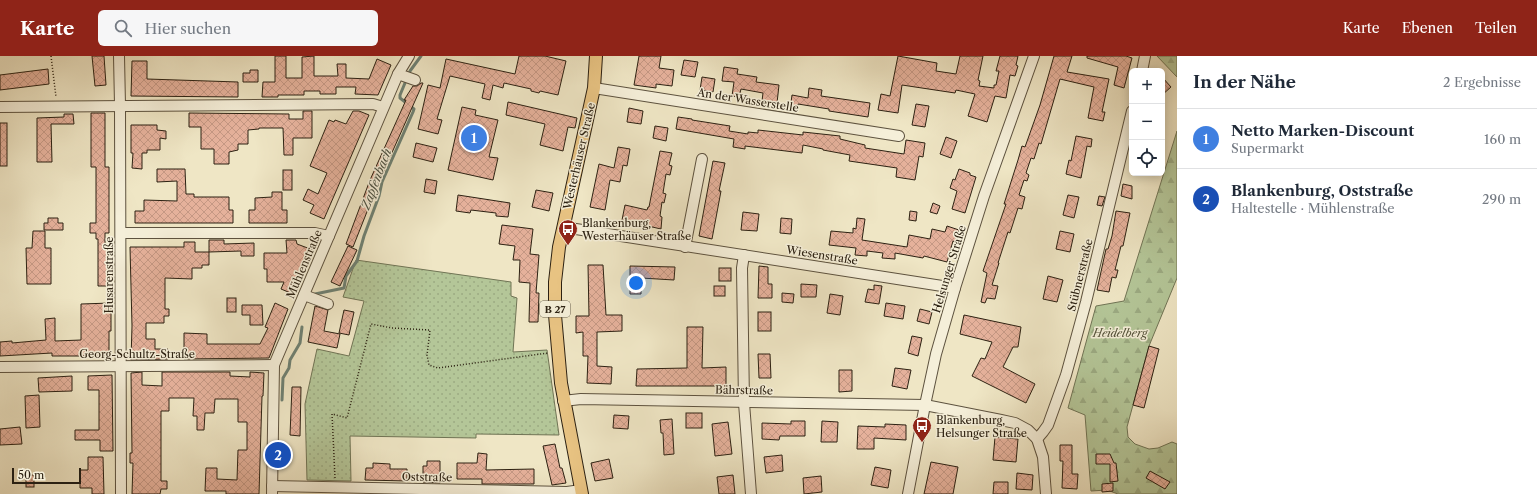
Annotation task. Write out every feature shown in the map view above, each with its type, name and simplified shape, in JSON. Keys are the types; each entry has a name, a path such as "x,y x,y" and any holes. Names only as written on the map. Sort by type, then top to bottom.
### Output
{"main road":[{"name":"Westerhäuser Straße","path":"582,492 564,401 557,352 555,282 556,263 563,227 594,88 596,56"}],"street":[{"name":"Husarenstraße","path":"119,56 121,494"},
{"name":"Mühlenstraße","path":"272,490 274,365 383,107 407,77 409,56"},
{"name":"Helsunger Straße","path":"908,494 936,354 984,196 1034,56"},
{"path":"1143,68 1145,56"},
{"name":"An der Wasserstelle","path":"594,88 899,136"},
{"path":"0,107 373,104 383,107"},
{"name":"Stübnerstraße","path":"1037,439 1048,425 1066,375 1086,302 1129,124"},
{"path":"685,247 702,159"},
{"name":"Wiesenstraße","path":"563,227 955,288"},
{"path":"121,233 315,233 329,236"},
{"path":"744,255 742,268 744,403 751,494"},
{"path":"304,295 328,304"},
{"name":"Georg-Schultz-Straße","path":"0,367 274,365"},
{"name":"Bährstraße","path":"564,401 581,399 925,405 1015,423 1028,430 1037,439"},
{"path":"1037,439 1043,457 1046,494"},
{"name":"Oststraße","path":"272,490 335,487 375,491 582,492"}],"path":[{"path":"51,56 58,106"},
{"path":"335,487 332,414 347,418 371,324 392,328 430,330 427,355 429,364 438,368 557,352"}],"green space":[{"path":"1157,56 1177,56 1177,77"},
{"name":"Heidelberg","path":"1177,131 1177,278 1149,346 1127,427 1128,437 1135,444 1149,449 1158,448 1172,442 1177,444 1177,494 1118,494 1107,490 1091,491 1085,415 1068,408 1096,306 1124,301 1163,176 1165,176 1165,169"},
{"path":"356,260 511,282 511,296 517,298 513,352 547,350 559,435 476,434 476,438 350,436 351,481 307,480 305,404 317,349 349,356 364,301 343,297"}],"building":[{"path":"92,56 104,56 106,85 95,86"},
{"path":"275,56 286,56 286,78 302,78 302,57 314,56 314,76 338,76 337,64 346,64 346,78 369,79 377,59 391,65 378,95 355,94 356,87 336,87 336,94 320,94 320,91 304,91 304,95 278,95 278,97 262,97 263,82 275,82"},
{"path":"519,56 545,56 566,61 558,95 540,91 539,93 531,91 531,89 504,83 503,88 493,85 490,100 482,98 485,84 450,76 437,119 442,120 438,134 418,129 428,85 440,88 446,59 515,74"},
{"path":"639,56 661,56 659,68 674,70 672,86 656,84 656,88 634,85"},
{"path":"898,56 937,63 936,71 956,74 960,56 983,56 978,80 980,81 979,86 994,88 999,71 996,71 1000,56 1018,56 1016,65 1018,66 1015,76 1010,75 1006,98 995,96 987,122 968,116 975,94 956,90 955,93 902,85 898,113 878,110 881,94 890,96"},
{"path":"1054,56 1072,56 1067,72 1109,79 1102,112 1105,112 1103,121 1088,118 1094,87 1060,79 1041,144 1039,143 1034,159 1031,158 1026,173 1029,175 1027,181 1024,180 1019,195 1025,197 1022,209 1018,208 998,263 992,285 998,286 995,299 987,298 985,303 981,302 987,273 983,271 1006,204 1004,204 1022,146 1025,147 1040,105"},
{"path":"1087,56 1126,56 1132,58 1124,88 1114,85 1118,67 1087,58"},
{"path":"684,60 698,62 695,77 681,75"},
{"path":"132,61 147,61 147,79 238,82 238,97 131,96"},
{"path":"724,67 738,69 737,74 757,77 756,82 779,85 777,103 762,101 763,93 741,89 739,97 732,96 734,82 722,81"},
{"path":"48,69 49,84 0,90 0,75"},
{"path":"250,70 258,70 258,82 243,82 243,73 250,73"},
{"path":"702,77 715,79 713,92 700,90"},
{"path":"1165,80 1171,87 1165,92"},
{"path":"423,83 378,184 353,247 346,244 370,180 406,100 404,100 413,86 417,86"},
{"path":"809,88 822,90 821,96 870,103 868,117 829,111 829,109 798,104 797,111 790,110 792,95 808,98"},
{"path":"508,102 577,118 575,128 568,127 563,151 540,145 545,124 506,115"},
{"path":"916,104 929,106 925,127 912,125"},
{"path":"462,107 476,110 475,115 498,120 489,157 498,158 493,180 448,170"},
{"path":"629,108 643,111 641,124 627,122"},
{"path":"303,111 312,111 312,138 293,138 293,155 284,155 283,128 259,128 248,130 248,144 238,144 238,150 229,152 229,164 214,164 214,149 201,149 201,127 189,127 189,113 289,114 289,119 303,119"},
{"path":"353,111 359,111 369,115 324,219 310,213 314,205 303,200 308,189 318,194 327,173 310,166 329,120 334,122 335,120 346,124"},
{"path":"91,113 105,113 105,167 109,167 109,233 105,233 105,249 109,249 109,286 98,286 98,239 96,239 96,233 90,233 90,223 96,223 96,167 91,167"},
{"path":"64,114 73,114 74,124 51,124 52,162 37,162 37,118 64,117"},
{"path":"678,117 730,126 729,131 748,134 748,132 758,133 758,130 803,135 803,132 840,136 840,139 865,145 865,148 904,154 906,140 925,143 923,157 919,156 915,180 896,177 897,168 849,161 850,155 803,145 802,153 745,146 745,149 733,147 734,139 676,129"},
{"path":"0,123 7,123 7,166 0,166"},
{"path":"131,125 157,125 157,130 166,131 166,139 160,138 160,150 147,150 147,153 142,153 142,169 132,168 133,153 131,153"},
{"path":"655,126 668,128 666,141 653,138"},
{"path":"1076,136 1092,139 1091,147 1087,146 1081,178 1066,174 1069,160 1071,161"},
{"path":"946,137 957,141 951,158 940,154"},
{"path":"416,143 437,148 433,162 413,157"},
{"path":"618,147 630,149 627,166 623,165 620,182 610,180 605,210 590,207 599,164 614,168"},
{"path":"660,151 672,153 669,165 672,166 670,175 666,174 663,193 666,194 664,203 662,202 660,216 662,217 661,229 622,220 625,205 647,210 649,207"},
{"path":"713,161 725,163 712,239 699,236"},
{"path":"157,169 185,169 186,194 194,194 194,197 229,197 229,210 233,210 233,223 135,223 135,211 144,211 144,200 177,201 177,181 157,182"},
{"path":"959,169 976,177 965,213 952,209 957,191 950,188"},
{"path":"283,170 292,170 292,190 283,190"},
{"path":"426,179 437,181 435,194 424,192"},
{"path":"1123,184 1132,186 1132,199 1121,196"},
{"path":"536,190 553,193 549,211 532,207"},
{"path":"272,192 282,192 282,210 287,210 287,223 249,223 249,210 255,210 255,198 272,197"},
{"path":"458,195 510,203 508,217 496,216 496,213 471,210 470,213 456,211"},
{"path":"1068,195 1079,197 1074,218 1063,215"},
{"path":"1099,196 1105,197 1102,206 1097,205"},
{"path":"933,203 940,206 937,214 930,212"},
{"path":"910,211 917,212 916,221 909,220"},
{"path":"1116,211 1130,213 1123,246 1121,246 1115,270 1118,270 1116,278 1112,277 1109,292 1097,290 1106,249 1108,249 1112,236"},
{"path":"743,212 759,214 757,231 741,230"},
{"path":"48,218 58,218 58,223 63,223 63,230 44,230 44,223 48,223"},
{"path":"781,218 792,219 791,234 780,233"},
{"path":"857,218 865,219 862,240 907,247 909,235 930,239 932,229 945,232 947,226 959,230 955,242 953,241 947,262 924,256 923,258 895,253 895,259 882,258 883,253 867,251 867,256 855,255 856,248 829,245 831,231 853,233 853,228 856,229"},
{"path":"502,225 533,229 530,254 539,255 536,293 539,293 538,322 529,322 530,283 519,282 520,260 513,260 515,246 499,244"},
{"path":"33,231 45,231 45,248 51,248 51,284 27,284 26,248 32,248"},
{"path":"1060,231 1074,234 1070,252 1056,249"},
{"path":"209,240 224,240 224,244 254,243 254,256 241,256 241,251 209,252"},
{"path":"286,240 296,240 297,244 313,250 293,294 281,289 284,282 267,282 267,269 264,269 264,253 287,253"},
{"path":"184,242 195,242 195,252 209,252 209,265 202,265 202,268 192,268 192,279 165,278 165,309 169,309 169,316 164,316 164,323 146,323 146,339 155,339 155,349 168,349 168,359 131,360 132,326 130,247 184,247"},
{"path":"348,246 357,250 340,286 331,282"},
{"path":"588,265 603,265 606,315 622,315 622,331 597,332 597,366 612,367 611,384 587,383 588,356 583,356 583,332 576,333 576,316 589,316"},
{"path":"630,266 675,267 674,280 641,278 641,294 630,294"},
{"path":"759,266 768,267 768,284 772,284 772,298 758,298"},
{"path":"719,268 731,268 731,281 719,281"},
{"path":"1048,276 1063,280 1057,302 1043,299"},
{"path":"801,284 817,285 816,297 801,297"},
{"path":"874,285 882,286 879,304 865,302 868,289 874,290"},
{"path":"714,286 725,286 725,296 714,296"},
{"path":"782,293 794,294 793,303 782,302"},
{"path":"830,294 843,296 840,315 827,313"},
{"path":"227,298 236,298 236,312 227,312"},
{"path":"111,303 109,356 52,356 52,353 0,356 0,342 12,341 12,343 46,340 45,319 55,318 55,341 81,340 81,304"},
{"path":"275,303 288,309 269,358 184,359 184,333 207,334 207,344 260,344 268,328 265,327"},
{"path":"886,303 905,306 903,319 884,316"},
{"path":"242,305 262,305 263,325 250,325 250,315 242,315"},
{"path":"315,306 328,310 324,331 340,334 337,348 308,342"},
{"path":"920,309 932,312 929,324 917,321"},
{"path":"344,310 354,312 349,335 339,333"},
{"path":"758,312 771,312 771,331 758,331"},
{"path":"964,315 1021,327 1018,347 1013,347 1003,367 1035,384 1026,403 972,376 981,358 985,359 992,342 960,334"},
{"path":"687,327 703,327 702,368 726,367 726,391 718,390 718,386 636,386 637,369 687,368"},
{"path":"912,336 922,338 918,356 908,353"},
{"path":"1149,346 1159,349 1144,408 1133,405"},
{"path":"758,354 770,354 771,378 759,378"},
{"path":"895,368 911,370 907,389 892,386"},
{"path":"839,370 852,370 852,391 839,392"},
{"path":"142,372 142,385 162,386 162,372 230,372 230,376 250,377 250,372 264,373 259,494 226,494 226,491 205,491 206,468 217,468 217,479 237,480 238,450 247,450 247,422 238,422 238,399 215,399 214,413 205,413 204,430 197,430 197,416 193,416 194,398 169,398 169,411 161,411 161,481 167,481 167,489 161,489 160,494 132,494 133,463 130,463 130,453 132,453 131,373"},
{"path":"112,375 113,451 100,451 100,440 75,440 75,430 99,430 99,390 88,390 88,376"},
{"path":"72,376 72,391 39,392 38,378"},
{"path":"292,387 301,387 300,436 290,435"},
{"path":"39,395 40,427 26,428 25,396"},
{"path":"686,413 702,413 702,428 686,428"},
{"path":"614,415 629,416 628,429 613,428"},
{"path":"672,419 674,454 664,455 663,433 661,433 660,420"},
{"path":"791,421 805,421 805,436 780,436 779,440 762,439 762,423 791,424"},
{"path":"822,421 838,422 837,442 821,442"},
{"path":"728,422 732,454 715,456 712,424"},
{"path":"885,424 906,425 906,440 874,438 874,449 857,449 858,426 885,427"},
{"path":"20,427 22,444 0,445 0,429"},
{"path":"995,437 1018,439 1016,462 993,460"},
{"path":"555,444 560,468 562,468 566,483 552,485 543,446"},
{"path":"1060,445 1072,445 1072,474 1078,474 1077,489 1062,488 1063,461 1060,461"},
{"path":"478,453 487,454 486,470 534,469 534,484 482,484 482,479 457,479 457,463 477,463"},
{"path":"1096,454 1110,454 1114,463 1116,463 1118,481 1110,482 1110,464 1096,464"},
{"path":"782,455 783,471 766,473 764,457"},
{"path":"88,457 103,457 104,494 92,494 92,488 80,488 80,470 88,470"},
{"path":"609,459 613,478 595,481 591,463"},
{"path":"427,461 440,461 440,483 423,482 423,466 427,466"},
{"path":"931,462 958,467 953,494 924,494"},
{"path":"373,463 390,464 390,469 407,469 407,481 365,480 366,468 373,468"},
{"path":"875,467 891,470 888,488 871,485"},
{"path":"1150,471 1170,482 1165,489 1146,478"},
{"path":"1017,473 1033,475 1032,490 1016,489"},
{"path":"26,475 34,475 34,487 26,487"},
{"path":"733,475 735,494 719,494 717,477"},
{"path":"821,476 822,492 804,494 803,478"},
{"path":"994,482 1008,482 1008,494 993,494"},
{"path":"1113,483 1113,491 1102,492 1102,484"}],"waterway":[{"name":"Zapfenbach","path":"315,294 344,288 346,276 357,261 364,236 379,196 382,182 414,109 400,98 400,95 410,71 421,56"},
{"name":"Zapfenbach","path":"282,400 283,378 289,368 290,360 300,343 302,327"}],"place":[{"name":"Netto Marken-Discount","path":"474,138"},
{"name":"Blankenburg, Westerhäuser Straße","path":"568,246"},
{"name":"Blankenburg, Helsunger Straße","path":"922,443"},
{"name":"Blankenburg, Oststraße","path":"278,455"}]}
